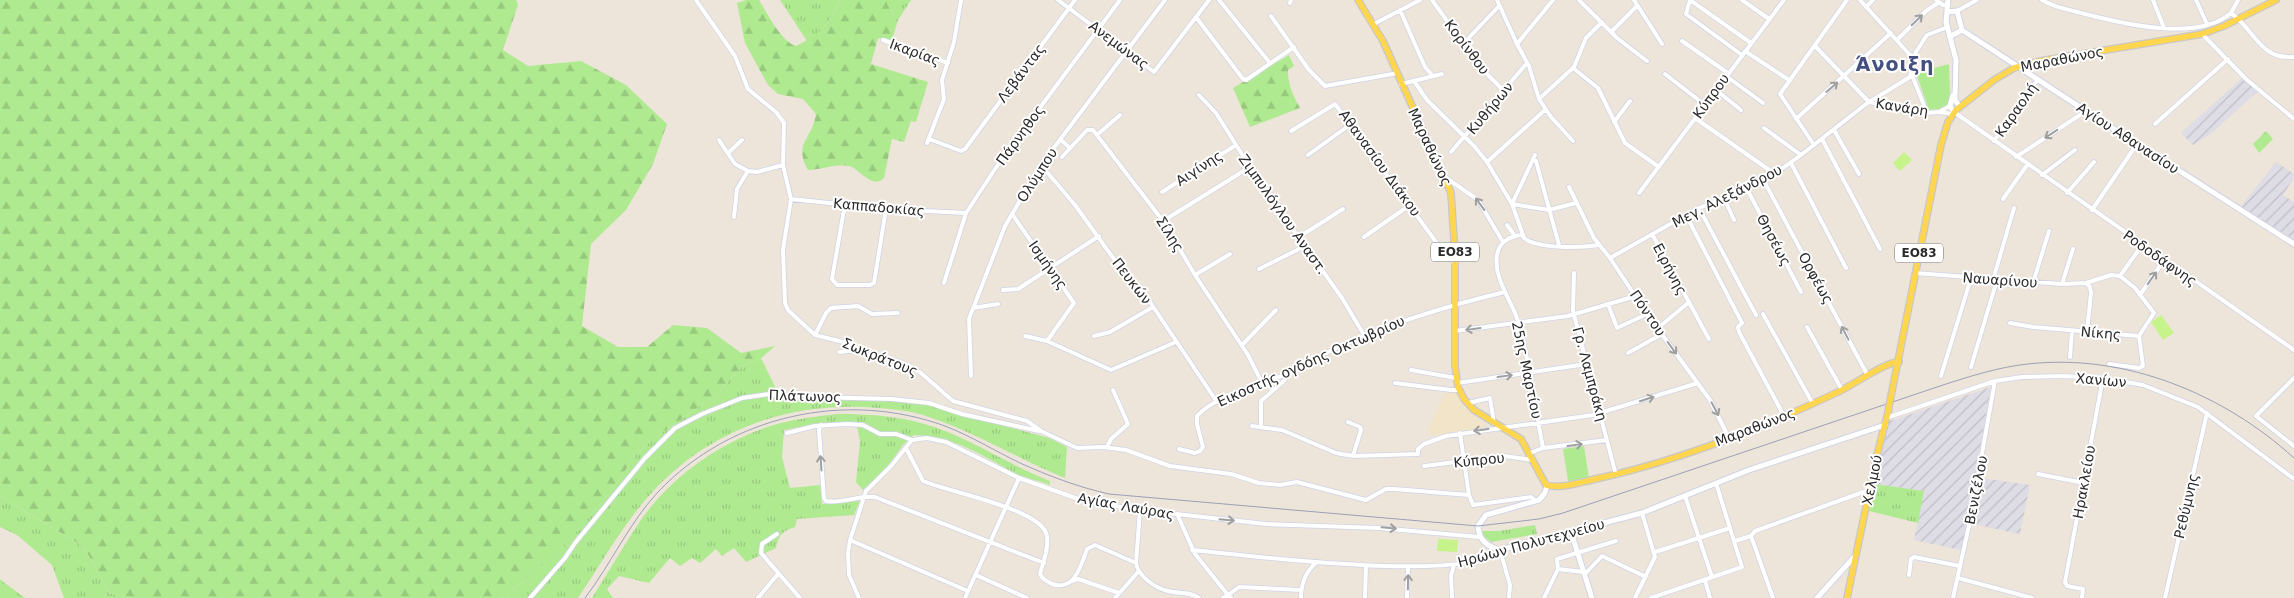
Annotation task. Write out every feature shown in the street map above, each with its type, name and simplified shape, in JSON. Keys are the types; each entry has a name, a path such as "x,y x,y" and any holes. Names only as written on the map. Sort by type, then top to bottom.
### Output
{"main road":[{"name":"Μαραθώνος","path":"1358,0 1374,24 1398,73 1401,84 1445,177 1452,201 1456,264 1455,331 1457,384"},
{"name":"Μαραθώνος","path":"1547,485 1568,485 1616,475 1729,438 1812,404 1891,363 1899,362 1914,273 1941,145 1952,111 1994,80 2020,66 2202,34 2239,19 2276,0"},
{"name":"Χελμού","path":"1847,598 1869,490 1899,362"},
{"path":"1457,384 1467,403 1479,414 1519,437 1547,485"}],"street":[{"name":"Σωκράτους","path":"696,0 733,53 748,89 783,120 783,165 791,199 783,244 784,303 788,310 815,335 847,343 870,356 897,361 917,370 953,401 1027,421 1041,431 1077,448 1107,447 1126,450 1170,466 1231,474 1260,483 1280,484 1297,482 1366,500 1386,489 1394,489 1469,494 1473,506 1531,497 1536,501"},
{"path":"948,63 962,0"},
{"name":"Ανεμώνας","path":"1058,0 1154,72 1210,0"},
{"name":"Λεβάντας","path":"948,63 942,83 944,99 928,141 962,151 968,146 1075,0"},
{"name":"Πάρνηθος","path":"944,283 966,213 1001,160 1120,0"},
{"name":"Ολύμπου","path":"971,376 969,319 1005,226 1042,165 1165,0"},
{"path":"1219,0 1270,63"},
{"path":"1374,24 1420,0"},
{"name":"Κορίνθου","path":"1432,0 1483,72 1504,91"},
{"path":"1498,0 1499,6 1527,63 1539,99 1545,110 1573,141"},
{"path":"1517,44 1553,0"},
{"path":"1579,0 1611,32 1647,60"},
{"path":"1634,0 1662,44"},
{"path":"1751,43 1690,0 1686,14 1744,53 1789,80"},
{"path":"1742,0 1769,19"},
{"name":"Κύπρου","path":"1639,194 1783,0"},
{"path":"1814,146 1780,92 1847,0"},
{"path":"1860,0 1915,58"},
{"path":"1866,6 1873,0"},
{"path":"1947,12 1957,11 1977,0"},
{"path":"2042,0 2132,26 2164,28 2189,28 2220,22 2231,13 2238,0"},
{"path":"2153,0 2164,28"},
{"path":"2196,0 2207,24"},
{"path":"1897,40 1937,1 1948,3 1948,27 1956,64 1954,92 1952,111 1939,112"},
{"path":"1464,43 1499,6"},
{"path":"1611,32 1637,6"},
{"path":"1400,10 1425,67 1434,76"},
{"path":"1951,36 1962,30 1957,11"},
{"path":"2231,13 2239,19 2269,52 2283,58 2294,57"},
{"path":"1271,16 1309,70 1325,86 1398,73"},
{"path":"1196,17 1243,79 1246,80 1294,47"},
{"path":"1539,99 1573,68 1586,38 1602,22"},
{"path":"1927,113 1912,75 1915,58 1919,47 1928,34 1948,27"},
{"name":"Αγίου Αθανασίου","path":"1962,30 2294,244"},
{"path":"1796,119 1891,33"},
{"path":"2202,34 2246,79 2294,119"},
{"name":"Ικαρίας","path":"883,40 948,63"},
{"path":"1682,41 1763,103"},
{"name":"Κανάρη","path":"1814,46 1869,102 1927,113 1952,111"},
{"path":"2155,124 2228,59"},
{"name":"Κυθήρων","path":"1451,152 1465,138 1527,63"},
{"path":"1573,68 1598,88 1627,144 1659,167"},
{"path":"1401,84 1442,74"},
{"path":"1665,74 1705,105"},
{"name":"Μεγ. Αλεξάνδρου","path":"1610,258 1699,208 1764,181 1801,156 1869,102 1907,80 1912,75"},
{"name":"Καραολή","path":"1994,141 2038,79"},
{"path":"1414,81 1429,103 1465,138 1486,162 1512,204 1522,235 1531,242 1559,246 1575,248 1598,245"},
{"path":"1716,90 1741,110"},
{"path":"1954,92 1955,100 1959,106"},
{"name":"Ζιμπυλόγλου Αναστ.","path":"1199,95 1216,113 1250,167 1342,298 1364,335"},
{"path":"1614,122 1630,101"},
{"name":"Αθανασίου Διάκου","path":"1291,131 1335,104 1447,257 1456,264"},
{"path":"1486,162 1545,110"},
{"name":"Ροδοδάφνης","path":"1952,111 2294,350"},
{"path":"2016,157 2086,111"},
{"path":"1062,158 1087,130 1093,130 1097,135 1120,115"},
{"path":"1695,118 1775,174"},
{"path":"1308,155 1351,124"},
{"path":"1764,128 1801,156"},
{"path":"1834,130 1859,174"},
{"name":"Σίλης","path":"1097,135 1163,221 1195,275 1242,345 1262,383"},
{"path":"1822,139 1880,249"},
{"path":"719,140 735,164 748,171 766,170 783,165"},
{"path":"728,153 742,140"},
{"path":"1060,140 1070,148"},
{"path":"2092,210 2137,144"},
{"name":"Αιγίνης","path":"1162,192 1236,145"},
{"path":"2042,175 2075,150"},
{"path":"1512,204 1536,155"},
{"path":"1533,160 1536,161 1559,246"},
{"path":"2067,193 2094,162"},
{"path":"1791,163 1846,268"},
{"name":"Πευκών","path":"1042,165 1098,236 1124,273 1153,307 1217,402"},
{"path":"2003,199 2027,165"},
{"path":"1163,221 1250,167"},
{"path":"734,217 737,189 748,171"},
{"path":"1445,177 1478,200 1503,242 1522,235"},
{"name":"Ορφέως","path":"1764,181 1868,376"},
{"name":"Πόντου","path":"1569,187 1598,245 1610,258 1647,314 1698,383 1713,406 1729,438"},
{"name":"Θησέως","path":"1747,188 1801,292"},
{"path":"1724,198 1734,220"},
{"name":"Καππαδοκίας","path":"791,199 886,209 966,213"},
{"path":"1512,204 1549,210 1576,203"},
{"path":"845,204 832,279 837,285 870,285 874,283 886,209"},
{"path":"1364,237 1410,204"},
{"path":"1699,208 1756,315"},
{"path":"1971,367 2014,208"},
{"path":"1299,237 1343,209"},
{"name":"Ισμήνης","path":"1012,214 1074,303 1047,342"},
{"path":"1686,215 1742,323 1738,327 1739,332 1784,416"},
{"path":"1507,225 1515,236"},
{"path":"2033,283 2050,231"},
{"name":"Ειρήνης","path":"1652,234 1709,340"},
{"path":"1003,290 1018,289 1098,236"},
{"name":"25ης Μαρτίου","path":"1503,242 1497,258 1505,292 1518,323 1543,448"},
{"path":"2087,331 2091,293 2086,283 2092,279 2120,276 2142,245"},
{"path":"1259,268 1305,246"},
{"path":"2062,284 2073,249"},
{"path":"1195,275 1230,254"},
{"path":"2140,295 2164,260"},
{"name":"Γρ. Λαμπράκη","path":"1574,273 1573,314 1616,475"},
{"name":"Ναυαρίνου","path":"1914,273 2033,283 2086,283"},
{"name":"Νίκης","path":"2010,323 2072,331 2139,336 2154,313 2140,295 2120,276"},
{"path":"1941,376 1971,278"},
{"name":"Εικοστής ογδόης Οκτωβρίου","path":"1179,449 1195,453 1200,451 1203,447 1197,424 1197,416 1217,402 1285,375 1364,335 1396,322 1455,304 1505,292"},
{"path":"1455,331 1573,314 1636,296"},
{"name":"Ειρήνης","path":"1658,328 1688,303"},
{"path":"973,308 998,304"},
{"path":"1608,304 1617,328 1647,314"},
{"path":"815,335 826,312 831,308 858,306 872,314 898,313"},
{"path":"1094,336 1110,332 1153,307"},
{"path":"1242,345 1276,310"},
{"path":"1763,314 1812,404"},
{"path":"1807,327 1842,390"},
{"path":"2070,358 2072,331"},
{"path":"1628,353 1662,334"},
{"path":"1025,336 1047,342 1111,370 1176,342"},
{"path":"2109,364 2142,368 2139,336"},
{"path":"839,352 860,350"},
{"path":"1411,370 1457,384 1587,364"},
{"path":"1261,428 1261,401 1285,380 1285,375"},
{"name":"Χανίων","path":"1887,415 1995,381 2038,376 2104,378 2143,385 2187,402 2207,413 2294,479"},
{"name":"Ηρακλείου","path":"2082,598 2083,589 2065,585 2104,378"},
{"path":"2294,378 2256,416 2294,446"},
{"name":"Βενιζέλου","path":"1953,598 1989,421 1995,381"},
{"path":"1395,383 1450,390 1457,384"},
{"path":"1252,426 1282,430 1336,453 1353,456 1418,454 1418,449 1424,444 1460,433 1538,424 1600,414 1698,383"},
{"path":"1107,447 1112,439 1128,424 1113,390"},
{"name":"Πλάτωνος","path":"530,598 565,558 575,542 645,458 675,428 702,414 742,398 769,394 813,397 892,398 929,403 962,414 1041,431"},
{"path":"1467,403 1490,398 1494,423"},
{"name":"Ρεθύμνης","path":"2165,598 2207,413"},
{"path":"1348,422 1360,427 1361,430 1353,456"},
{"path":"821,425 819,430 824,498 826,501 855,500 865,496 886,501 1044,563"},
{"name":"Αγίας Λαύρας","path":"787,432 821,425 863,425 880,434 896,434 912,440 927,438 946,442 1019,478 1084,500 1178,516 1266,524 1380,528 1479,537"},
{"name":"Ηρώων Πολυτεχνείου","path":"1192,550 1366,566 1454,564 1492,557 1500,550 1642,513 1716,483 1885,425"},
{"path":"1460,433 1469,494"},
{"path":"859,598 849,575 848,553 850,540 866,491 912,440"},
{"path":"1530,453 1543,448 1607,440"},
{"path":"906,448 923,481 1006,507 1027,515 1042,526 1047,535 1044,563 1040,574 1044,580 1061,586 1078,579 1120,593"},
{"name":"Κύπρου","path":"1424,466 1504,456 1533,460"},
{"path":"2038,474 2084,483"},
{"path":"965,598 1019,478"},
{"path":"1651,598 1742,567 1716,483"},
{"path":"1509,598 1510,585 1500,550 1487,545 1479,537 1478,526 1485,516 1536,501 1544,495 1547,485"},
{"path":"1735,542 1751,536 1755,531 1869,490"},
{"path":"1685,496 1712,577"},
{"path":"1140,510 1136,563 1138,572 1165,590 1195,595 1199,598"},
{"path":"1635,598 1655,552 1642,513"},
{"path":"1178,516 1192,550 1230,596"},
{"path":"1655,552 1730,528"},
{"path":"1571,532 1592,598"},
{"path":"777,534 766,540 760,548 763,557 800,598"},
{"path":"1751,536 1773,598"},
{"path":"850,540 968,591"},
{"path":"1544,598 1558,569 1556,559 1616,541"},
{"path":"1071,582 1077,575 1087,549 1092,545 1136,563"},
{"path":"1597,547 1600,556 1644,576"},
{"path":"1584,573 1600,556"},
{"path":"1817,598 1856,556"},
{"path":"1909,575 1911,559 1914,557 1960,566"},
{"path":"1301,598 1301,590 1308,570 1316,562"},
{"path":"1452,598 1451,576 1454,564"},
{"path":"1365,598 1366,566"},
{"path":"1407,598 1408,566"},
{"path":"1558,569 1584,573"},
{"path":"1115,598 1138,572"},
{"path":"758,598 778,574"},
{"path":"976,575 1027,598"},
{"path":"1958,578 2032,598"},
{"path":"1705,580 1710,598"},
{"path":"1223,598 1230,596 1239,587 1301,590"}],"shaded area":[{"path":"2242,78 2257,92 2212,133 2193,145 2181,133"},
{"path":"2276,162 2294,174 2294,178 2283,195 2294,202 2294,240 2241,206"},
{"path":"1991,387 1975,477 2030,485 2020,534 1968,523 1961,550 1914,540 1924,491 1874,484 1887,422"},
{"path":"1446,391 1456,392 1465,407 1488,428 1439,437 1427,432"}],"green space":[{"path":"0,0 516,0 518,5 503,50 528,66 581,61 626,85 667,124 653,164 626,210 591,244 582,326 618,347 647,347 673,325 707,328 741,353 775,346 761,358 741,367 716,395 654,438 636,454 613,489 567,542 532,575 501,598 130,598 109,593 84,547 0,496"},
{"path":"746,0 759,0 780,32 790,43 796,46 823,28 840,0 887,0 887,4 898,20 892,40 878,38 871,64 928,82 916,122 911,121 904,142 892,139 884,178 875,182 853,168 844,165 808,170 802,154 803,147 816,114 803,99 778,94 768,85 745,43 737,3"},
{"path":"780,0 840,0 827,24 807,41"},
{"path":"887,0 911,0 898,20 887,4"},
{"path":"1289,55 1294,66 1288,70 1290,85 1300,108 1250,127 1233,88"},
{"path":"1949,64 1950,99 1948,106 1929,110 1917,76 1919,72"},
{"path":"2266,131 2273,139 2259,153 2253,144"},
{"path":"1904,152 1912,160 1900,171 1893,163"},
{"path":"2161,315 2174,333 2163,340 2151,322"},
{"path":"761,358 781,399 890,401 927,405 1049,438 1067,447 1065,478 944,422 914,413 890,409 847,407 787,414 758,422 731,434 704,448 680,466 657,487 635,513 578,598 501,598 532,575 567,542 613,489 636,454 654,438 716,395 741,367"},
{"path":"837,414 885,416 904,419 949,432 1050,481 1050,485 1017,474 955,443 929,436 914,435 903,445 887,467 863,490 856,482 860,441 856,422 821,423 784,430 782,457 790,488 820,485 822,504 860,501 854,515 797,519 795,527 787,530 780,536 776,548 746,562 734,548 722,556 716,549 700,563 692,558 680,566 670,558 649,583 619,576 607,589 613,598 592,598 643,517 670,486 686,472 720,448 758,430 777,424"},
{"path":"1584,446 1589,478 1568,481 1563,449"},
{"path":"1874,484 1924,491 1918,523 1869,511"},
{"path":"0,496 84,547 109,593 130,598 64,598 52,565 17,535 0,527"},
{"path":"1535,525 1537,534 1491,542 1482,535 1482,531 1499,531"},
{"path":"1438,539 1458,540 1457,552 1437,551"},
{"path":"0,579 2,581 25,598 0,598"}],"railway":[{"path":"585,598 648,504 658,492 687,466 720,444 755,428 792,417 830,411 869,410 907,415 945,426 1020,463 1075,485 1109,494 1478,526 1539,519 1563,513 1943,385 1975,375 2028,364 2064,362 2101,365 2136,372 2171,383 2205,397 2237,415 2294,458"}],"district":[{"name":"Άνοιξη","path":"1895,64"}]}
